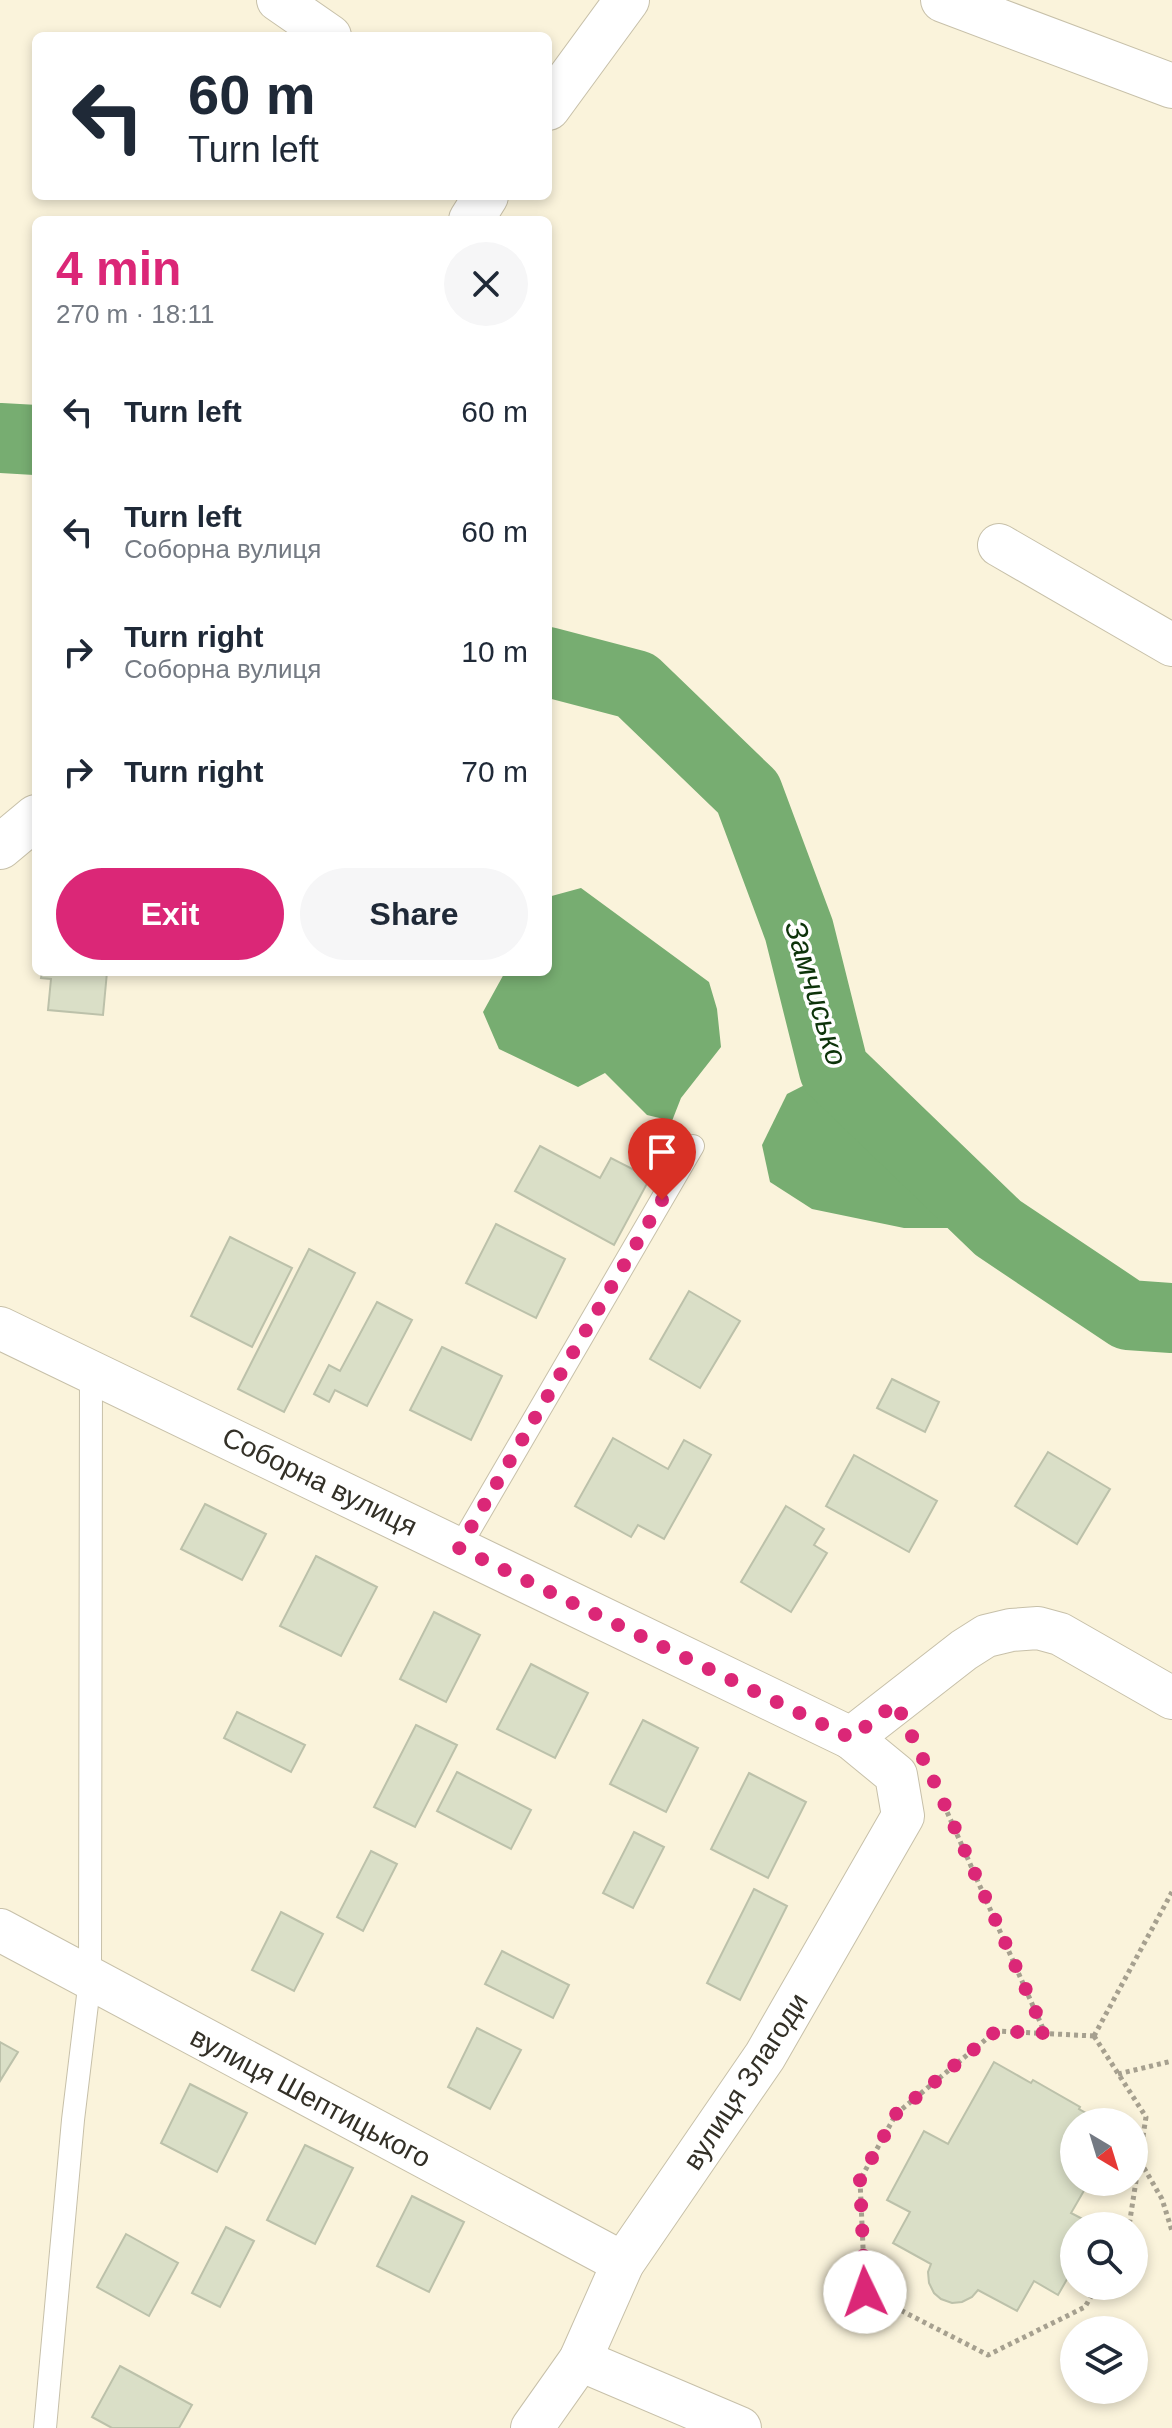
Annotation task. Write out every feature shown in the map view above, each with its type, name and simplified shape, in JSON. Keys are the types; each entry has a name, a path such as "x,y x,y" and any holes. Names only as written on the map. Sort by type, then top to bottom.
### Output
{"street":[{"path":"278,0 324,32"},
{"path":"552,103 627,0"},
{"path":"943,0 1172,86"},
{"path":"999,545 1172,645"},
{"path":"0,847 32,820"},
{"name":"Соборна вулиця","path":"0,1328 851,1738"},
{"path":"851,1738 986,1636 1011,1630 1038,1628 1060,1634 1172,1698"},
{"name":"вулиця Злагоди","path":"532,2428 580,2360 623,2263 765,2056 903,1816 896,1775 851,1738"},
{"name":"вулиця Шептицького","path":"0,1930 623,2263"},
{"path":"580,2360 740,2428"}],"lane":[{"path":"459,1548 693,1146"},
{"path":"45,2428 73,2120 90,1979 91,1370"}],"path":[{"path":"939,1792 1045,2033"},
{"path":"1094,2036 1172,1892"},
{"path":"1089,2300 1085,2307 988,2355 865,2292 860,2180 896,2114 996,2031 1094,2036"},
{"path":"1094,2036 1140,2108"},
{"path":"1118,2074 1172,2061"},
{"path":"1148,2175 1162,2199 1172,2231"}],"shaded area":[{"path":"581,888 709,982 717,1009 721,1047 681,1098 672,1121 647,1115 605,1073 578,1087 499,1049 483,1012 503,976 552,976 552,896"},
{"path":"834,1070 944,1152 998,1228 904,1228 812,1209 770,1182 762,1145 787,1094"}],"building":[{"path":"107,976 103,1015 48,1010 51,979 41,978"},
{"path":"540,1146 600,1178 611,1158 650,1178 614,1245 515,1191"},
{"path":"496,1224 565,1259 536,1318 466,1283"},
{"path":"230,1237 292,1268 252,1347 191,1316"},
{"path":"309,1249 355,1273 284,1412 238,1389"},
{"path":"689,1291 740,1321 700,1388 650,1359"},
{"path":"377,1302 412,1320 367,1406 335,1390 329,1402 314,1394 329,1365 340,1371"},
{"path":"442,1347 502,1376 471,1440 410,1410"},
{"path":"892,1379 939,1402 925,1432 877,1408"},
{"path":"613,1438 668,1469 684,1440 711,1455 664,1539 638,1525 631,1537 575,1506"},
{"path":"1048,1452 1110,1489 1077,1544 1015,1506"},
{"path":"854,1455 937,1501 909,1552 826,1506"},
{"path":"205,1504 266,1534 242,1580 181,1549"},
{"path":"786,1506 824,1529 814,1545 827,1553 791,1612 741,1582"},
{"path":"316,1556 377,1587 341,1656 280,1626"},
{"path":"434,1612 480,1635 446,1702 400,1679"},
{"path":"531,1664 588,1693 555,1758 497,1729"},
{"path":"237,1712 305,1745 291,1772 224,1738"},
{"path":"643,1720 698,1748 666,1812 610,1784"},
{"path":"416,1725 457,1745 415,1827 374,1807"},
{"path":"457,1772 531,1810 511,1849 437,1811"},
{"path":"749,1773 806,1802 768,1878 711,1849"},
{"path":"634,1832 664,1847 633,1908 603,1893"},
{"path":"371,1851 397,1864 363,1931 337,1917"},
{"path":"754,1889 787,1906 740,2000 707,1983"},
{"path":"281,1912 323,1934 294,1991 252,1970"},
{"path":"502,1951 569,1985 553,2018 485,1984"},
{"path":"477,2028 521,2050 490,2109 448,2087"},
{"path":"0,2042 18,2052 0,2081"},
{"path":"994,2062 1080,2107 1060,2108 1060,2196 1081,2196 1072,2212 1060,2212 1058,2295 1034,2281 1017,2311 978,2290 962,2302 952,2303 934,2293 929,2283 931,2264 893,2243 910,2212 887,2200 924,2131 948,2144"},
{"path":"190,2084 247,2113 217,2172 161,2143"},
{"path":"305,2145 353,2168 315,2244 267,2220"},
{"path":"412,2196 464,2222 429,2292 377,2266"},
{"path":"226,2227 254,2241 220,2307 192,2293"},
{"path":"126,2234 178,2263 149,2316 97,2287"},
{"path":"120,2366 192,2405 179,2428 112,2428 92,2417"}],"waterway":[{"name":"Замчисько","path":"0,438 32,440"},
{"name":"Замчисько","path":"552,663 636,685 748,793 799,930 834,1070 998,1228 1128,1315 1172,1318"}],"route":[{"path":"662,1200 459,1548 851,1738 896,1703 939,1792 1045,2033 996,2031 896,2114 860,2180 865,2292"}]}
